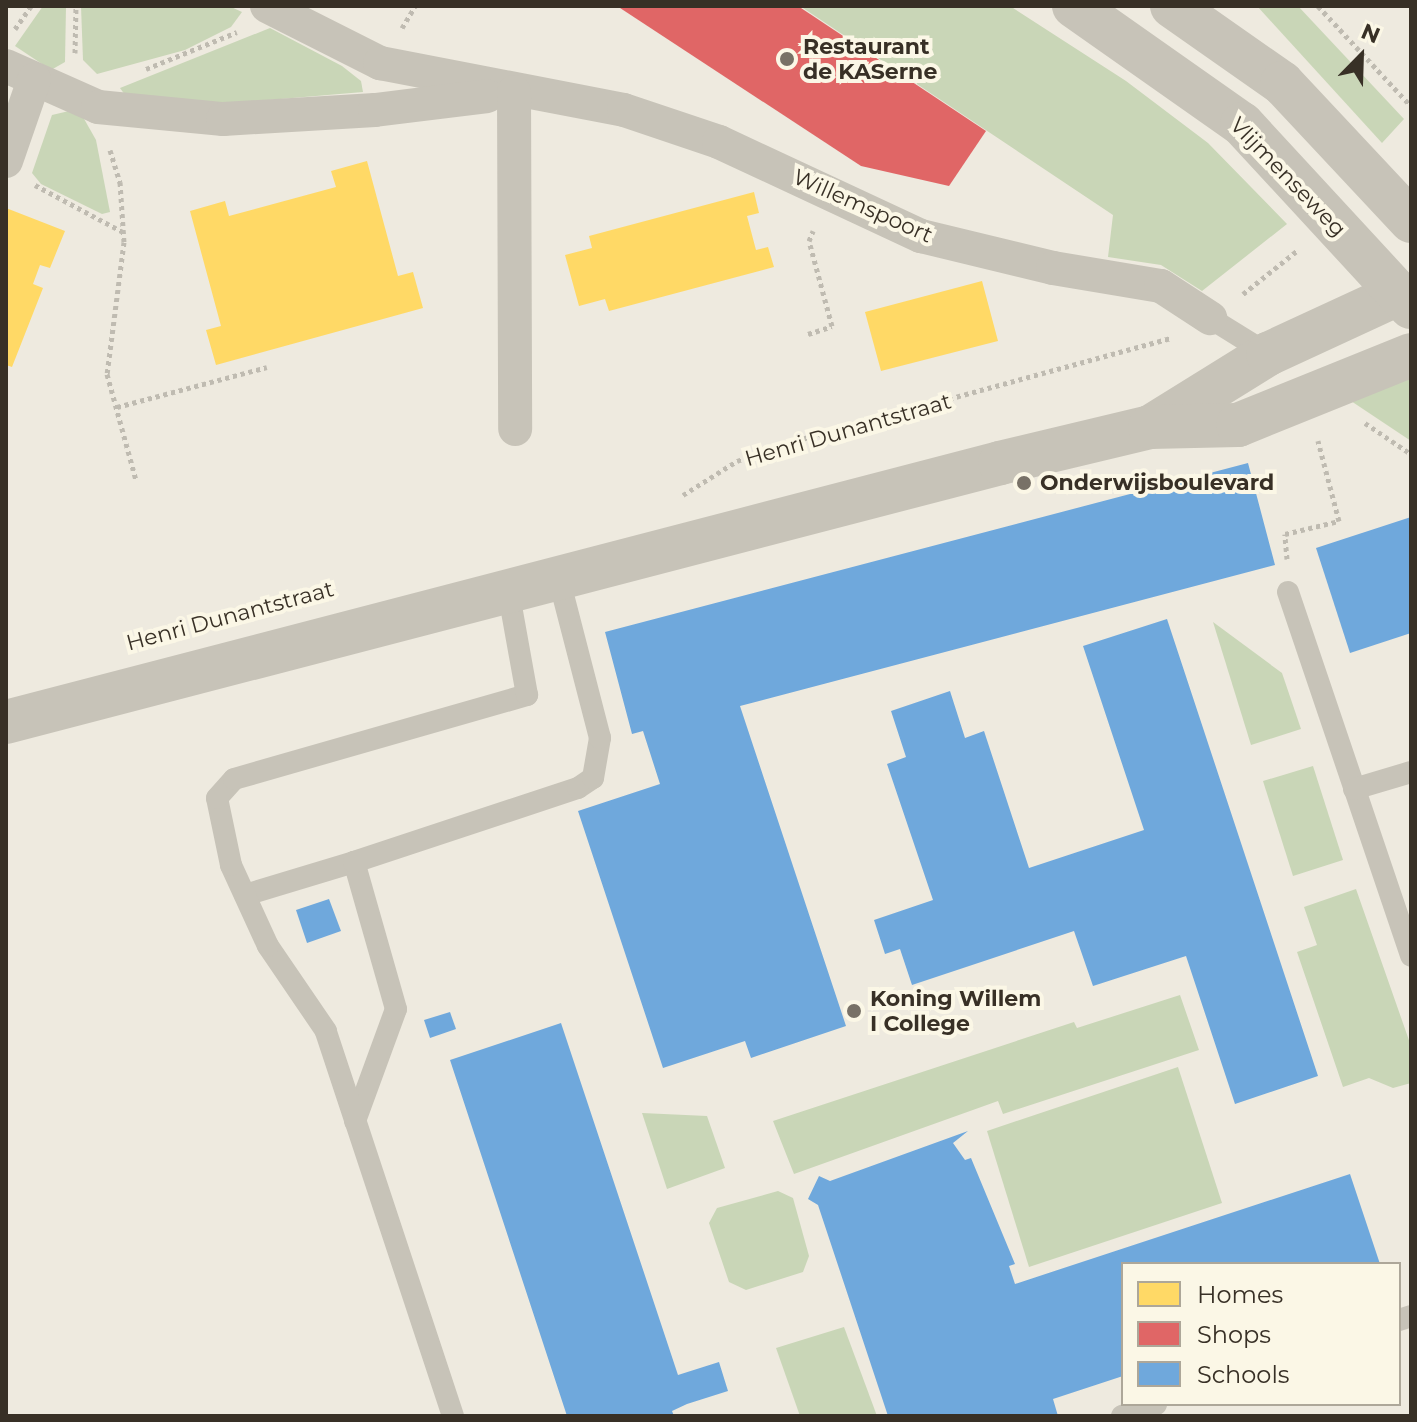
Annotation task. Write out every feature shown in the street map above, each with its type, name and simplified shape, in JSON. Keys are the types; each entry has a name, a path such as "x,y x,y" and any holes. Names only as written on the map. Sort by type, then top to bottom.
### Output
{"street":[{"name":"Vlijmenseweg","path":"1074,6 1242,124 1407,296"},
{"path":"1172,6 1282,83 1411,221"},
{"name":"Willemspoort","path":"274,10 380,63 514,92 624,110 719,142 921,236 1053,268 1161,286 1210,318"},
{"path":"375,110 380,63"},
{"name":"Willemspoort","path":"6,161 20,73 87,103 223,119 375,110 514,92"},
{"path":"514,92 515,429"},
{"name":"Henri Dunantstraat","path":"1150,427 1268,354 1407,296"},
{"name":"Henri Dunantstraat","path":"6,722 558,576 1150,427 1238,425 1411,355"}],"lane":[{"path":"1210,318 1268,354"},
{"path":"245,895 578,788 593,778 600,738 558,576"},
{"path":"453,1416 326,1031 268,946 231,865 217,798 234,779 527,695 508,589"},
{"path":"1288,592 1411,956"},
{"path":"1354,789 1411,772"},
{"path":"354,862 396,1009 355,1121"},
{"path":"1122,1416 1150,1406"}],"path":[{"path":"1318,6 1411,106"},
{"path":"136,480 107,374 121,288 123,232 120,182 87,103 274,10"},
{"path":"32,184 123,232"},
{"path":"808,334 832,326 809,241 829,193"},
{"name":"Henri Dunantstraat","path":"669,499 737,461 787,443 1154,346 1210,318 1332,220"},
{"path":"117,407 267,367"},
{"path":"1288,592 1285,534 1339,521 1314,430"}],"green space":[{"path":"43,6 66,6 65,62 51,70 15,46"},
{"path":"81,6 229,6 242,12 231,27 185,50 97,74 83,60"},
{"path":"800,6 1010,6 1126,81 1208,143 1287,224 1202,291 1161,265 1108,257 1113,215"},
{"path":"1257,6 1298,6 1404,119 1382,143"},
{"path":"270,28 342,66 361,81 363,92 223,104 125,95 120,88"},
{"path":"69,111 83,117 96,140 110,212 102,214 41,184 32,173 52,115"},
{"path":"1411,372 1411,441 1345,397"},
{"path":"1213,622 1282,673 1301,729 1251,745"},
{"path":"1313,766 1343,860 1293,876 1263,781"},
{"path":"1356,889 1411,1046 1411,1083 1393,1088 1369,1078 1343,1087 1297,952 1317,945 1304,907"},
{"path":"1180,995 1199,1050 1003,1114 998,1101 794,1174 773,1121 1074,1022 1077,1028"},
{"path":"1178,1067 1222,1203 1029,1267 987,1131"},
{"path":"642,1113 707,1116 725,1168 667,1189"},
{"path":"778,1191 793,1198 809,1256 803,1272 746,1290 729,1282 709,1223 717,1208"},
{"path":"844,1327 877,1416 800,1416 776,1348"}],"building: Homes":[{"path":"367,161 398,276 413,272 423,308 216,365 206,330 221,326 190,211 225,201 229,216 336,187 331,171"},
{"path":"754,192 759,213 747,216 756,250 768,247 774,267 609,311 605,299 579,306 565,255 592,248 589,236"},
{"path":"6,208 65,231 50,268 40,265 33,284 43,288 12,367 6,365"},
{"path":"982,281 998,341 881,371 865,312"}],"building: Shops":[{"name":"Restaurant de KASerne","path":"617,6 798,6 986,131 949,186 861,166"}],"building: Schools":[{"path":"1248,463 1275,565 740,706 846,1026 751,1058 745,1041 663,1068 578,811 660,784 643,731 632,734 605,632"},
{"path":"1411,517 1411,633 1350,653 1316,548"},
{"path":"1167,619 1318,1076 1235,1104 1186,956 1093,986 1074,931 912,985 900,949 885,954 874,920 933,900 887,764 906,757 891,711 950,691 965,738 984,731 1029,868 1144,830 1083,646"},
{"path":"329,899 341,931 307,943 296,910"},
{"path":"450,1012 456,1029 430,1038 424,1020"},
{"path":"561,1023 678,1375 719,1362 728,1391 687,1404 672,1411 674,1416 567,1416 450,1060"},
{"path":"968,1131 953,1143 965,1160 971,1158 1015,1264 1009,1266 1015,1284 1350,1174 1379,1262 1121,1262 1121,1377 1053,1399 1058,1416 888,1416 818,1205 808,1199 819,1176 830,1181"}],"place":[{"name":"Restaurant de KASerne","path":"787,59"},
{"name":"Onderwijsboulevard","path":"1024,483"},
{"name":"Koning Willem I College","path":"854,1011"}]}
